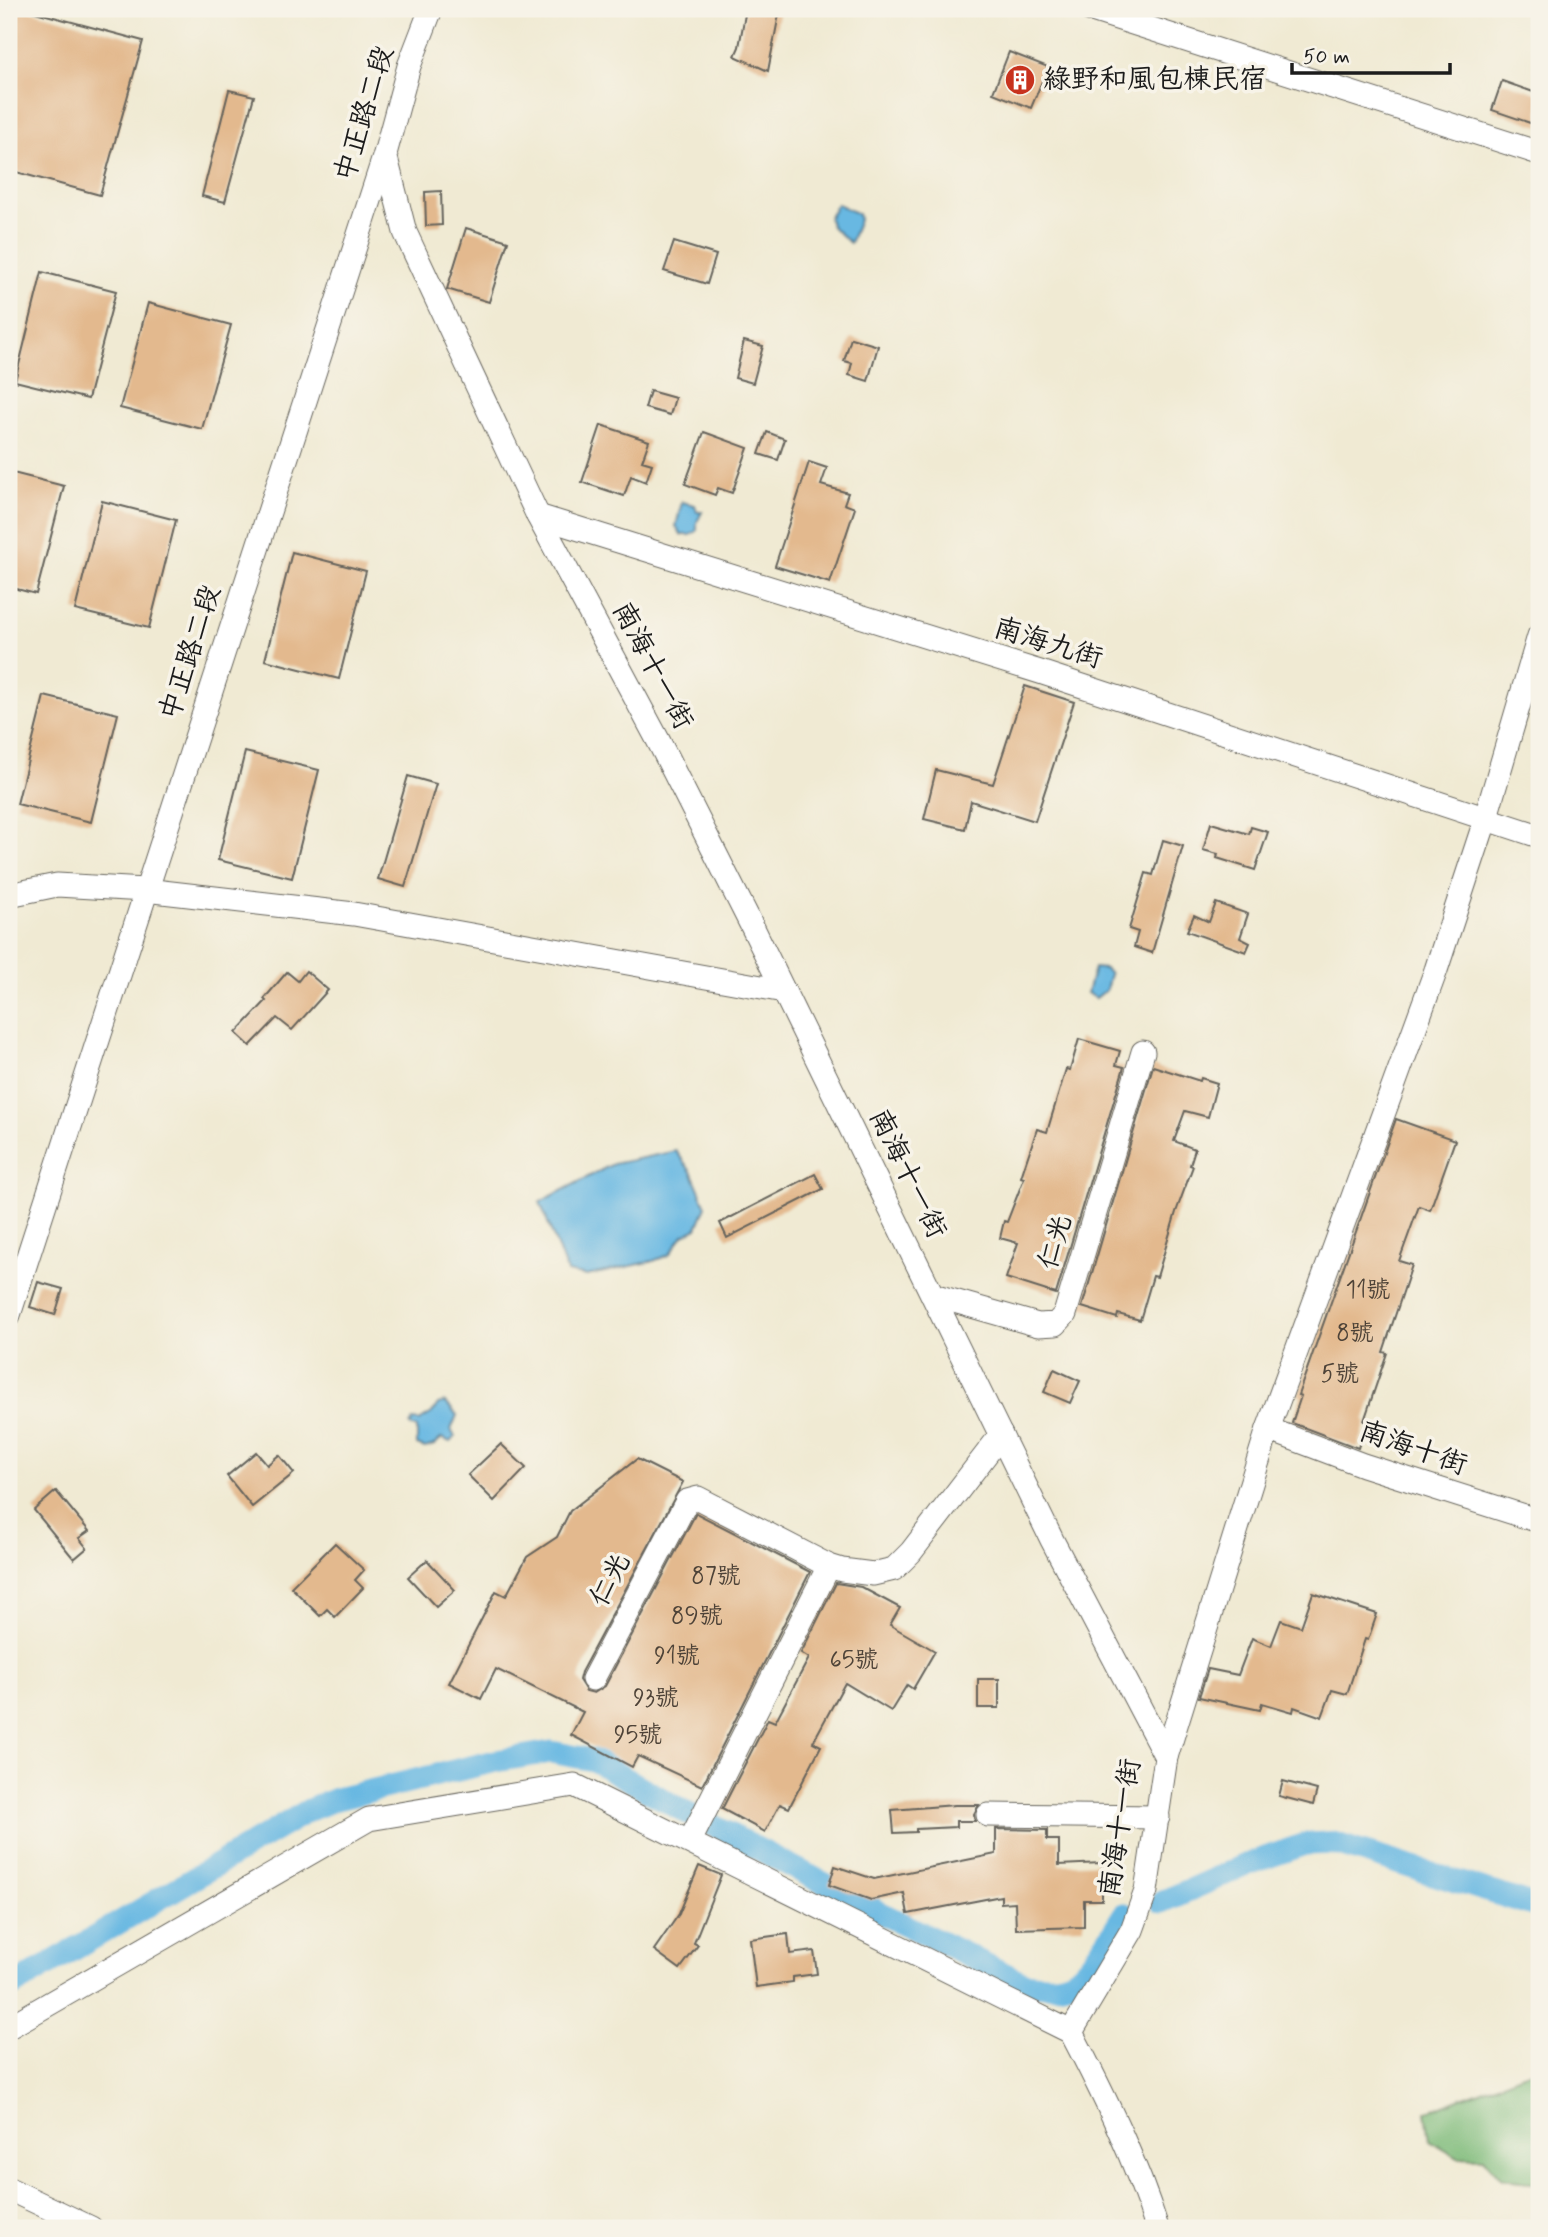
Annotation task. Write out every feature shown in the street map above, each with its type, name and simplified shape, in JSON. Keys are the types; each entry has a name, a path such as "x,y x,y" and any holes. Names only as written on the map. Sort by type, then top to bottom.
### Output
{"street":[{"name":"中正路二段","path":"9,1315 385,153 410,66 431,9"},
{"path":"1089,9 1539,153"},
{"name":"南海十一街","path":"385,153 405,232 538,516 658,740 784,991 1052,1540 1166,1757 1146,1891 1132,1930 1072,2032"},
{"name":"南海九街","path":"538,516 1040,672 1539,836"},
{"path":"1166,1757 1268,1429 1436,970 1485,819 1539,636"},
{"path":"9,895 57,885 145,890 354,915 784,991"},
{"name":"仁光","path":"933,1295 1038,1325 1056,1324 1065,1314 1143,1052"},
{"name":"南海十街","path":"1268,1429 1363,1465 1539,1521"},
{"name":"仁光","path":"593,1679 687,1501 698,1498 829,1566 873,1574 894,1569 911,1552 1001,1435"},
{"path":"690,1841 829,1566"},
{"path":"9,2027 369,1819 574,1785 1072,2032 1093,2072 1137,2173 1157,2228"},
{"path":"988,1815 1158,1817"},
{"path":"9,2189 91,2228"}],"green space":[{"path":"1539,2068 1539,2183 1502,2179 1484,2158 1458,2157 1430,2140 1426,2112"}],"water":[{"path":"837,204 858,214 859,220 850,243 831,226 829,217"},
{"path":"682,502 695,505 697,512 702,512 697,522 697,531 690,535 681,535 676,526"},
{"path":"1094,968 1105,969 1110,974 1106,990 1096,998 1087,993"},
{"path":"676,1151 692,1173 706,1206 697,1228 683,1235 669,1255 653,1261 587,1276 567,1272 540,1202 613,1164"},
{"path":"445,1402 457,1415 451,1430 455,1437 450,1442 442,1438 425,1448 417,1445 417,1428 410,1426 413,1420 419,1421 432,1413 438,1404"}],"building":[{"path":"9,9 24,9 143,41 100,195 9,170"},
{"path":"746,9 780,9 768,71 735,56"},
{"name":"綠野和風包棟民宿","path":"1009,52 1048,67 1031,108 993,93"},
{"path":"1502,81 1539,94 1539,126 1492,110"},
{"path":"229,90 254,96 225,202 202,196"},
{"path":"441,191 442,225 426,226 425,192"},
{"path":"466,228 508,241 489,302 447,289"},
{"path":"674,242 716,255 707,284 664,271"},
{"path":"42,272 116,291 88,399 15,381"},
{"path":"148,303 231,325 202,429 120,408"},
{"path":"851,338 878,346 868,381 849,375 852,363 844,361"},
{"path":"744,341 763,346 753,383 735,378"},
{"path":"650,391 675,398 670,415 645,408"},
{"path":"601,425 649,441 642,461 652,464 646,482 631,476 624,496 582,482"},
{"path":"704,432 748,448 732,493 718,488 715,495 685,484"},
{"path":"767,432 785,439 778,460 759,454"},
{"path":"809,462 827,468 821,485 848,493 844,504 855,508 830,583 775,566"},
{"path":"9,472 64,486 36,594 9,587"},
{"path":"102,501 176,520 149,628 75,610"},
{"path":"292,552 366,571 339,679 265,660"},
{"path":"1025,686 1074,702 1035,821 971,801 965,829 924,819 936,770 993,784"},
{"path":"44,696 118,714 91,822 17,804"},
{"path":"245,752 319,770 292,878 218,860"},
{"path":"408,776 436,784 405,887 378,879"},
{"path":"1211,823 1249,834 1251,827 1268,832 1255,870 1217,858 1218,854 1203,850"},
{"path":"1163,840 1183,846 1152,953 1134,947 1138,932 1129,929 1146,873 1153,875"},
{"path":"1216,903 1248,914 1240,938 1250,943 1246,952 1187,931 1194,915 1209,922"},
{"path":"306,971 328,990 292,1030 277,1018 250,1046 236,1033 266,1001 264,999 287,972 298,981"},
{"path":"1079,1039 1120,1051 1116,1065 1124,1067 1056,1294 1006,1278 1018,1243 1000,1238 1004,1221 1007,1222 1024,1178 1021,1177 1037,1129 1047,1132 1066,1069 1070,1070"},
{"path":"1153,1066 1200,1081 1201,1078 1217,1083 1208,1117 1185,1111 1174,1141 1195,1149 1190,1165 1193,1166 1140,1320 1118,1314 1117,1318 1082,1307"},
{"path":"1396,1119 1455,1140 1430,1210 1419,1206 1399,1261 1412,1265 1383,1352 1387,1353 1364,1421 1366,1422 1358,1448 1292,1423 1301,1396 1298,1395"},
{"path":"815,1174 823,1189 727,1238 720,1223"},
{"path":"38,1282 63,1289 55,1315 30,1307"},
{"path":"1054,1369 1080,1381 1070,1403 1044,1392"},
{"path":"501,1444 526,1468 494,1501 468,1475"},
{"path":"256,1452 267,1465 279,1455 294,1473 252,1507 227,1476"},
{"path":"637,1459 683,1482 581,1672 579,1680 586,1691 594,1693 605,1686 696,1513 810,1572 702,1786 638,1756 632,1767 571,1735 583,1712 496,1669 481,1699 449,1683 496,1591 506,1596 527,1557 557,1537 570,1511"},
{"path":"56,1491 89,1531 79,1538 87,1548 74,1559 34,1510"},
{"path":"335,1543 364,1570 355,1580 363,1588 335,1617 327,1609 320,1616 291,1587"},
{"path":"427,1560 455,1590 436,1607 408,1577"},
{"path":"836,1583 861,1587 900,1608 890,1625 935,1651 913,1689 907,1685 891,1711 845,1683 813,1742 821,1746 789,1808 780,1804 765,1832 722,1809 768,1719 775,1722 809,1658 801,1653"},
{"path":"1313,1593 1377,1614 1368,1640 1365,1639 1347,1694 1332,1690 1322,1717 1294,1707 1293,1712 1262,1703 1260,1710 1199,1697 1208,1669 1238,1675 1252,1638 1271,1646 1281,1620 1301,1627"},
{"path":"978,1679 999,1679 999,1708 978,1708"},
{"path":"1283,1781 1317,1790 1313,1805 1279,1796"},
{"path":"979,1805 974,1814 975,1821 956,1821 956,1827 894,1833 892,1810"},
{"path":"996,1829 1047,1830 1047,1840 1059,1840 1059,1865 1102,1863 1102,1900 1084,1900 1084,1927 1016,1929 1015,1902 1001,1903 1001,1896 908,1914 904,1893 871,1900 829,1885 835,1866 874,1879 996,1854"},
{"path":"699,1866 721,1875 694,1943 698,1945 680,1969 654,1950 679,1914"},
{"path":"788,1934 790,1954 814,1951 817,1974 793,1977 793,1982 756,1987 750,1939"}],"waterway":[{"path":"9,1988 309,1810 336,1799 496,1761 551,1752 593,1760 691,1815"},
{"path":"706,1822 887,1916 1024,1983 1055,1985 1073,1980 1094,1960 1124,1914"},
{"path":"1162,1902 1248,1864 1305,1844 1333,1843 1539,1907"}],"place":[{"name":"綠野和風包棟民宿","path":"1020,80"}]}
